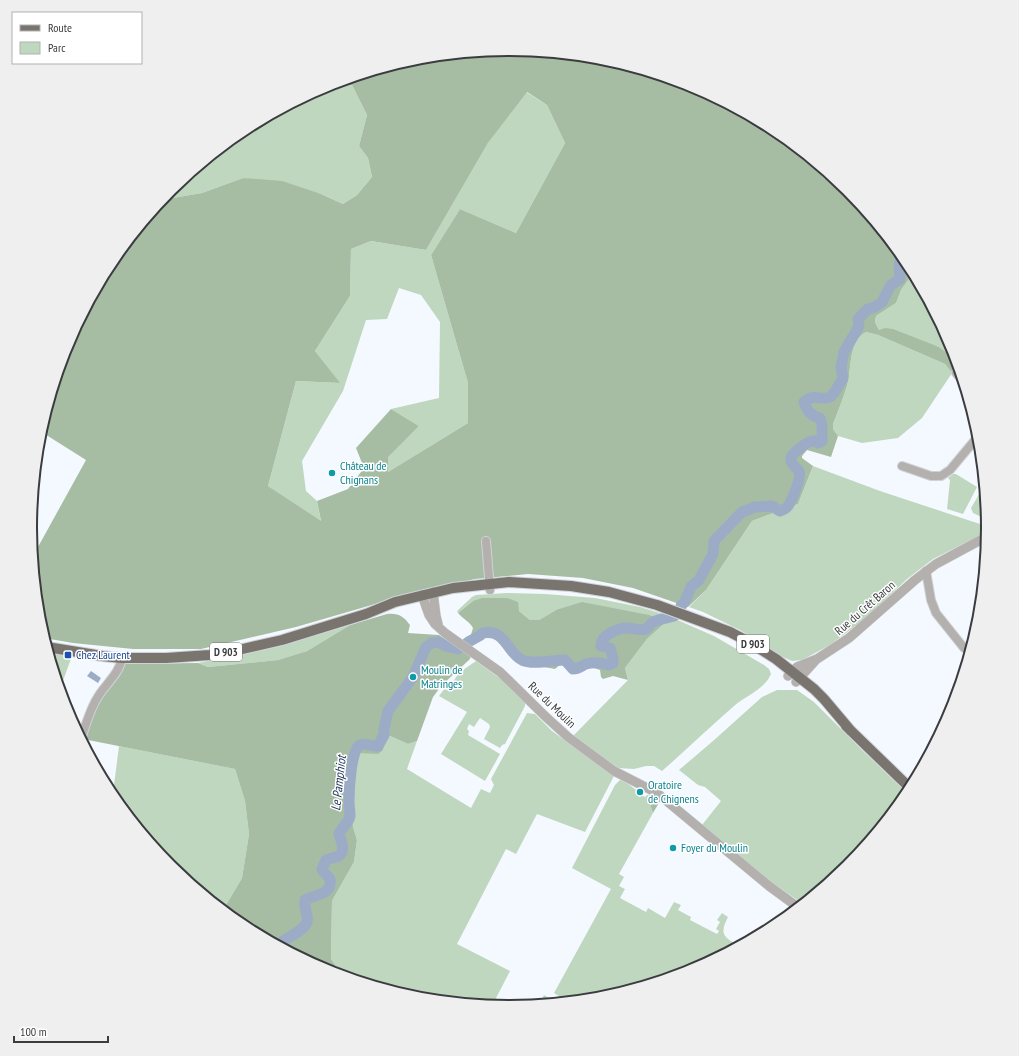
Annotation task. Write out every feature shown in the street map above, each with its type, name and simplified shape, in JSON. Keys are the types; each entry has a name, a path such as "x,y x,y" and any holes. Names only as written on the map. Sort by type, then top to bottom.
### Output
{"main road":[{"name":"D 903","path":"53,648 122,658 179,658 234,651 282,640 366,614 395,602 423,598 453,588 490,586 514,582 580,588 631,597 669,608 710,625 794,676 906,784"}],"street":[{"path":"902,466 931,476 941,476 950,470 974,441"},
{"name":"Rue du Crêt Baron","path":"794,676 855,634 926,571 941,561 982,539"},
{"path":"486,541 490,586"},
{"path":"926,571 931,600 936,613 964,648 966,649"},
{"path":"434,595 436,616 440,629"},
{"name":"Rue du Moulin","path":"423,598 429,615 440,629 450,638 486,660 550,721 581,748 614,771 653,790 769,886 795,905"},
{"path":"83,731 95,701 119,667 122,658"}],"green space":[{"path":"479,57 540,57 602,65 632,72 690,91 718,104 772,135 797,153 844,194 865,216 884,240 910,278 901,290 896,303 876,316 875,322 879,330 885,328 893,329 939,347 948,352 954,369 952,373 945,364 878,335 866,332 860,336 853,349 849,379 833,424 833,429 838,436 831,457 807,450 802,458 813,466 798,504 752,521 706,590 688,607 633,588 583,578 528,574 475,579 382,602 296,627 201,649 133,649 50,639 41,590 38,548 86,460 46,435 62,376 73,347 100,292 135,240 154,216 171,198 202,193 243,178 282,181 321,194 343,204 357,195 372,177 368,158 359,146 367,115 352,85 345,85 387,72 448,60","holes":["527,92 547,105 565,143 516,233 460,209 431,255 468,383 468,423 388,472 388,457 419,426 391,409 356,448 364,468 348,489 317,501 321,521 268,486 296,381 340,383 315,351 350,296 351,249 371,241 426,250 488,143"]},
{"path":"345,85 352,85 367,115 359,146 368,158 372,177 357,195 343,204 321,194 243,178 202,193 171,198 222,153 247,135 301,104"},
{"path":"526,92 547,105 565,143 516,233 460,209 431,255 468,383 468,423 388,472 387,457 419,426 391,409 439,398 440,322 421,295 399,288 387,319 366,320 343,391 302,461 306,491 317,501 321,522 268,486 296,381 339,383 315,351 350,296 351,249 371,241 426,250 488,143"},
{"path":"910,278 933,319 948,352 939,347 879,330 875,322 876,316 896,303 901,290"},
{"path":"866,332 878,335 945,364 952,373 922,418 898,438 862,443 838,436 833,429 833,424 849,379 853,349 860,336"},
{"path":"813,466 880,491 982,525 982,535 933,559 907,579 866,618 830,645 802,660 792,661 740,630 689,607 706,590 752,521 798,504"},
{"path":"953,474 956,474 977,487 963,514 947,509 950,480 948,478"},
{"path":"980,492 982,517 973,513 971,508"},
{"path":"507,593 595,598 640,607 666,615 714,636 764,665 769,669 771,674 768,680 760,688 734,706 662,771 654,766 634,769 618,768 573,736 628,680 625,668 647,639 666,622 556,610 539,620 530,620 519,611 473,601 458,613 457,611 476,595"},
{"path":"482,598 507,598 518,602 519,611 530,620 539,620 556,610 582,602 649,615 666,622 647,639 625,668 628,680 613,676 603,679 601,677 600,670 588,666 581,672 573,672 562,663 555,669 521,663 514,657 509,648 495,638 482,638 468,645 465,643 470,638 473,628 458,613 473,601"},
{"path":"387,614 395,614 405,619 410,625 408,633 439,635 471,656 470,659 442,685 433,697 417,741 408,744 390,736 386,738 383,750 378,754 360,753 351,794 353,827 357,840 354,862 332,901 331,959 337,968 301,952 273,937 226,906 242,878 249,834 245,801 235,769 87,740 85,734 96,708 125,664 198,663 208,667 278,660 307,651 350,625"},
{"path":"350,625 307,651 278,660 208,667 198,663 267,649"},
{"path":"54,653 72,656 63,682"},
{"path":"476,661 501,679 525,702 525,706 505,744 500,748 484,739 490,727 489,724 480,718 474,727 469,724 467,729 469,731 468,735 500,754 485,781 441,754 467,712 439,696 445,688 452,687 454,689 456,686 453,685 456,677"},
{"path":"777,690 797,690 814,702 903,789 865,840 844,862 799,901 770,881 702,825 721,801 705,787 698,785 679,770 762,697"},
{"path":"527,713 535,714 552,731 614,776 585,832 537,814 516,854 506,849 457,944 510,971 495,1000 448,996 417,991 387,984 337,968 331,959 332,901 354,862 357,840 353,827 351,794 360,752 383,750 386,738 390,736 408,744 417,741 407,769 471,808 481,789 490,793 494,785 491,779"},
{"path":"119,746 235,769 245,801 249,834 242,878 226,906 175,862 154,840 114,786"},
{"path":"620,780 638,791 639,794 645,797 647,795 653,813 619,874 624,877 619,886 625,889 620,898 646,912 648,908 665,918 674,902 681,905 678,910 691,917 690,920 717,934 719,931 716,929 720,922 717,920 722,913 728,917 724,926 725,936 735,943 690,965 632,984 602,991 560,997 554,993 611,889 572,868 615,785"},
{"path":"647,795 660,801 653,813"},
{"path":"544,995 549,998 542,999"}],"water":[{"path":"91,671 101,678 98,683 87,676"}],"waterway":[{"name":"Le Pamphiot","path":"681,606 685,601 691,587 699,580 713,554 714,541 742,512 755,507 772,506 780,511 788,506 792,499 800,474 791,462 792,456 804,445 814,441 818,443 822,441 822,425 820,418 810,413 804,402 811,398 827,398 832,396 843,378 841,367 844,352 859,326 858,319 868,309 875,307 882,302 891,285 900,279 900,262"},
{"name":"Le Pamphiot","path":"467,643 483,633 490,632 496,634 506,642 513,653 522,660 531,662 565,660 573,669 592,663 609,665 613,663 610,648 601,646 607,635 623,628 641,630 646,629 653,622 674,616"},
{"name":"Le Pamphiot","path":"282,942 305,926 307,922 305,900 326,892 330,885 330,879 322,869 326,860 339,856 343,848 339,834 350,816 350,780 354,754 357,748 364,744 378,746 384,735 388,711 413,677 426,647 432,643 438,642 458,649"}],"place":[{"name":"Château de Chignans","path":"332,473"},
{"name":"Chez Laurent","path":"68,655"},
{"name":"Moulin de Matringes","path":"413,677"},
{"name":"Oratoire de Chignens","path":"640,792"},
{"name":"Foyer du Moulin","path":"673,848"}]}
